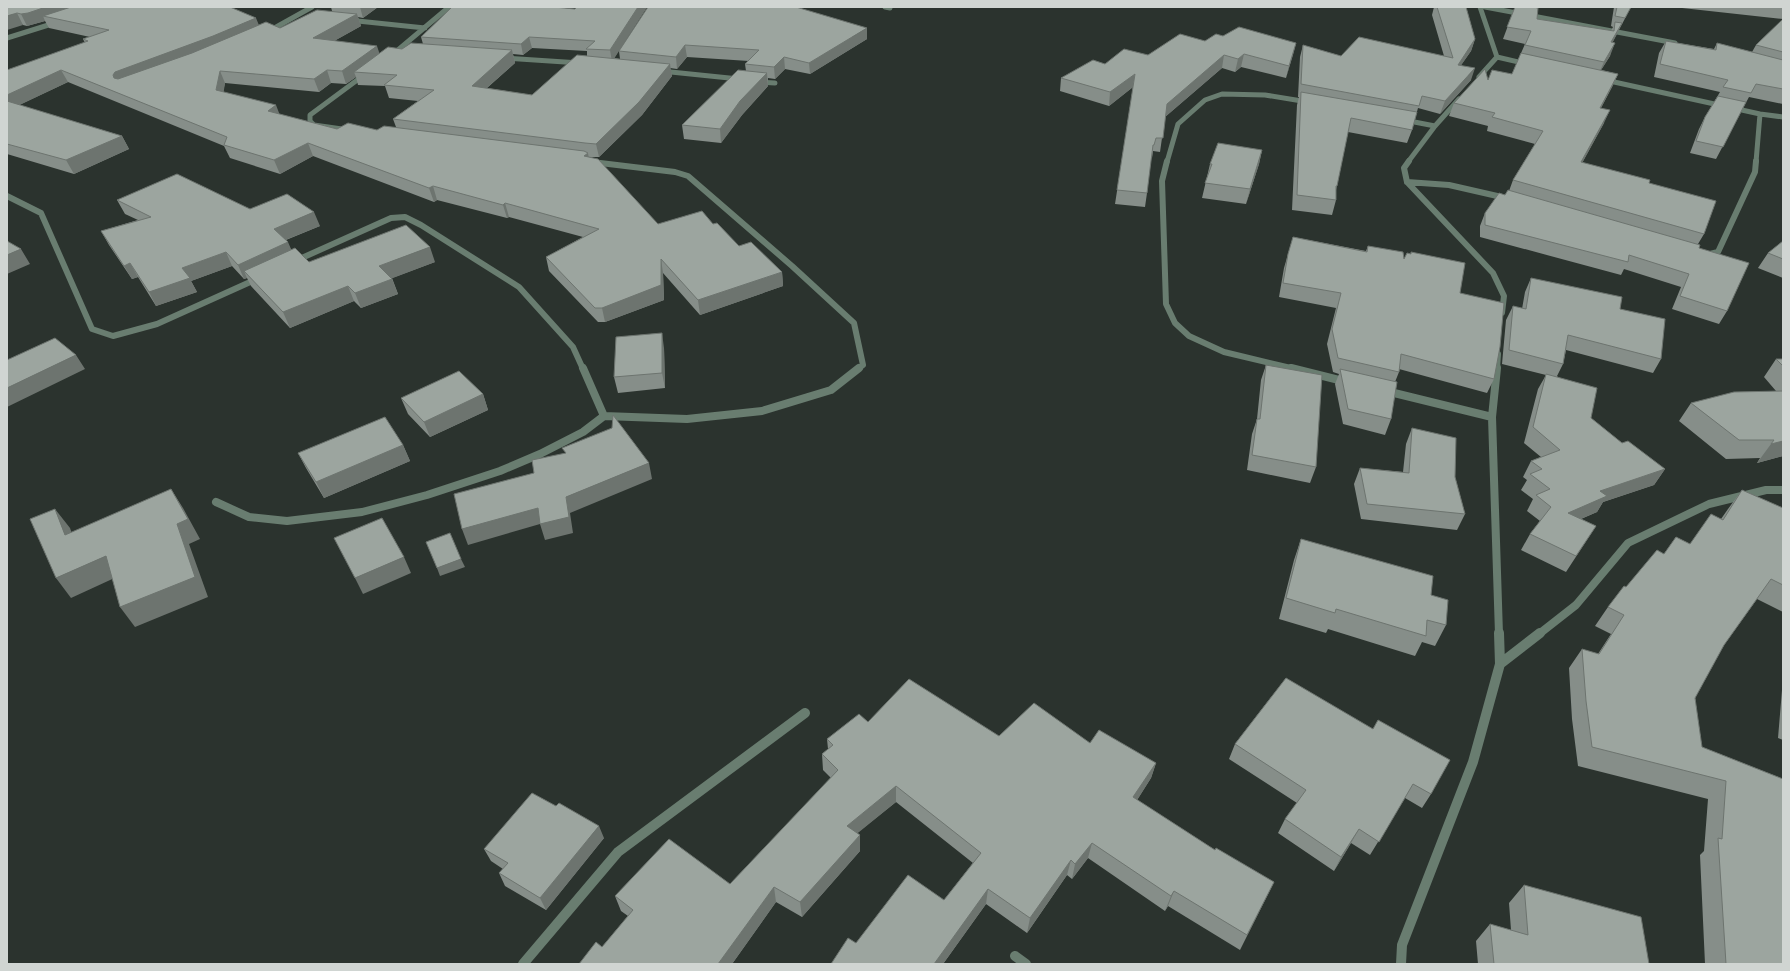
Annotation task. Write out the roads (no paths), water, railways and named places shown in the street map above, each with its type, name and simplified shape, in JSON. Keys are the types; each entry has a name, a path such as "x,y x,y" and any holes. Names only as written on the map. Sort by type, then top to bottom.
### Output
{"street":[{"path":"267,32 312,7"},
{"path":"386,59 399,50 449,7"},
{"path":"885,7 890,8"},
{"path":"1480,7 1496,58"},
{"path":"1485,7 1678,43"},
{"path":"300,15 308,16"},
{"path":"7,38 66,19"},
{"path":"339,19 425,28"},
{"path":"399,50 407,50"},
{"path":"495,57 582,64"},
{"path":"1496,58 1533,65"},
{"path":"1496,58 1435,126 1404,168 1407,182 1493,273 1504,296 1501,318"},
{"path":"653,70 745,80"},
{"path":"353,130 314,125 310,121 310,115 367,73"},
{"path":"1599,79 1760,114 1783,117"},
{"path":"752,81 775,83"},
{"path":"1312,103 1265,95 1222,94 1205,100 1178,124 1162,181 1166,304 1175,323 1189,336 1224,352 1355,384"},
{"path":"1697,254 1710,255 1718,252 1742,203 1755,172 1760,114"},
{"path":"1397,119 1435,126"},
{"path":"216,502 249,517 287,521 362,512 427,495 500,471 540,454 583,432 604,416 687,419 762,412 831,390 863,366 854,323 792,266 688,176 676,172 582,161"},
{"path":"1407,182 1449,186 1515,201"},
{"path":"7,196 41,213 92,329 113,336 157,324 265,275"},
{"path":"287,265 391,218 405,217 421,225 519,287 533,301 573,347 604,416"},
{"path":"1401,964 1402,945 1473,762 1500,664 1492,417 1498,349"},
{"path":"1378,389 1492,417"},
{"path":"1500,664 1576,605 1628,543 1709,504 1766,490 1783,490"},
{"path":"523,964 618,852 805,713"},
{"path":"1015,956 1026,964"}]}
